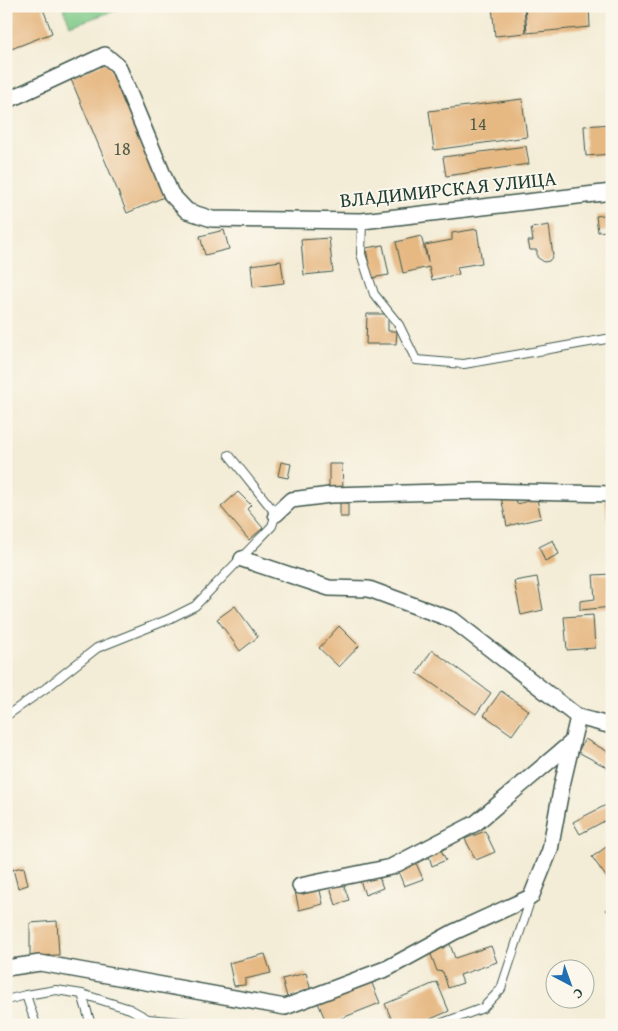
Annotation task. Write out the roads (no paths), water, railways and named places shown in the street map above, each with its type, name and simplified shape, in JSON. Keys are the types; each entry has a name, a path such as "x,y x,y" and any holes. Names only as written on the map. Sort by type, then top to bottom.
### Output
{"street":[{"name":"ВЛАДИМИРСКАЯ УЛИЦА","path":"6,101 105,55 118,66 171,194 187,211 212,219 362,221 612,192"},
{"path":"276,514 291,500 330,495 480,492 612,494"},
{"path":"242,559 329,588 369,589 453,620 578,716 612,726"},
{"path":"6,968 40,963 286,1007 388,968 454,932 531,897 550,850 562,785 578,716"},
{"path":"300,886 391,867 476,823 572,742"}],"lane":[{"path":"362,221 361,254 374,294 399,325 416,360 464,364 612,338"},
{"path":"6,716 46,688 96,648 167,620 195,606 272,526 276,514 229,455"},
{"path":"437,1025 483,1008 501,989 531,897"},
{"path":"6,1000 56,990 82,994 130,1009 149,1022 191,1023 194,1025"},
{"path":"82,994 91,1025"},
{"path":"26,995 36,1025"}]}
